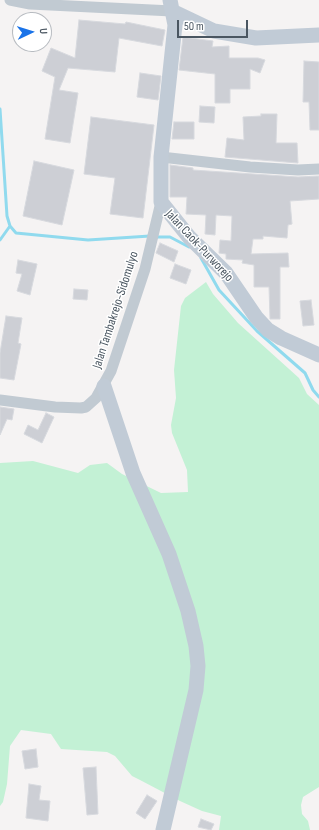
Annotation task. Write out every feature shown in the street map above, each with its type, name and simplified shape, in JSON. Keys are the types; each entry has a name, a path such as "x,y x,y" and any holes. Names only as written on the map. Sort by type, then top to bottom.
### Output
{"street":[{"path":"10,0 30,4 171,5 214,31 256,38 319,35"},
{"name":"Jalan Caok-Purworejo","path":"171,5 175,25 161,157 161,202 189,237 226,273 256,317 268,330 286,341 319,355"},
{"path":"161,157 257,168 298,170 319,169"},
{"name":"Jalan Tambakrejo-Sidomulyo","path":"0,400 55,407 81,408 91,404 104,386 111,372 151,247 161,202"},
{"path":"104,386 133,473 169,554 188,611 196,646 198,666 196,690 163,830"}],"green space":[{"path":"206,282 213,294 238,323 299,378 307,394 319,405 319,787 303,797 301,805 302,814 308,821 310,830 219,830 221,816 202,811 132,776 115,756 107,752 61,749 51,734 21,730 10,746 7,784 3,802 0,806 0,463 33,461 78,473 90,465 107,463 122,474 161,493 188,492 187,470 172,433 171,425 176,398 174,370 181,306 185,298"}],"building":[{"path":"79,20 125,24 126,22 165,30 162,46 119,38 115,72 68,68 59,90 78,93 70,143 45,139 55,77 42,71 49,52 52,52 52,48 75,58"},
{"path":"183,37 213,41 212,47 229,46 229,58 258,58 265,60 260,73 250,69 250,89 230,89 230,103 215,103 215,74 179,70"},
{"path":"304,61 319,62 319,130 310,130 309,102 303,102"},
{"path":"140,73 161,76 158,100 137,97"},
{"path":"200,106 215,107 214,123 199,122"},
{"path":"261,114 277,114 276,143 297,143 298,163 225,157 227,138 244,140 243,117 261,116"},
{"path":"91,117 154,125 143,218 110,214 115,178 84,174"},
{"path":"174,122 194,122 194,139 172,139"},
{"path":"34,161 74,170 62,225 23,216"},
{"path":"170,165 193,168 193,170 298,177 319,176 319,199 290,201 292,224 288,225 287,238 263,236 263,239 253,239 251,254 288,253 289,267 280,267 280,319 270,319 269,287 254,287 254,265 242,263 243,260 226,259 226,254 219,253 220,240 231,241 232,216 216,215 215,235 205,234 206,215 186,214 187,197 170,197"},
{"path":"160,243 178,251 174,262 156,253"},
{"path":"18,260 37,264 30,295 17,291 22,274 16,273"},
{"path":"175,264 191,270 186,284 170,278"},
{"path":"74,289 88,290 87,300 73,299"},
{"path":"311,300 314,325 303,326 300,301"},
{"path":"6,316 22,318 18,343 21,344 14,380 0,378 0,353"},
{"path":"0,407 14,409 12,420 7,419 0,435"},
{"path":"46,413 54,417 42,443 24,434 28,425 38,430"},
{"path":"36,749 38,767 25,769 22,751"},
{"path":"96,767 98,814 87,815 83,768"},
{"path":"29,784 41,786 39,800 50,801 48,821 26,818"},
{"path":"147,795 157,801 145,819 136,813"},
{"path":"201,819 214,824 211,830 198,827"}],"waterway":[{"path":"0,109 7,216 10,226 16,233 88,240 150,236"},
{"path":"0,240 10,226"},
{"path":"155,237 170,237 189,247"},
{"path":"201,258 219,290 257,331 305,373 313,390 319,397"}]}
